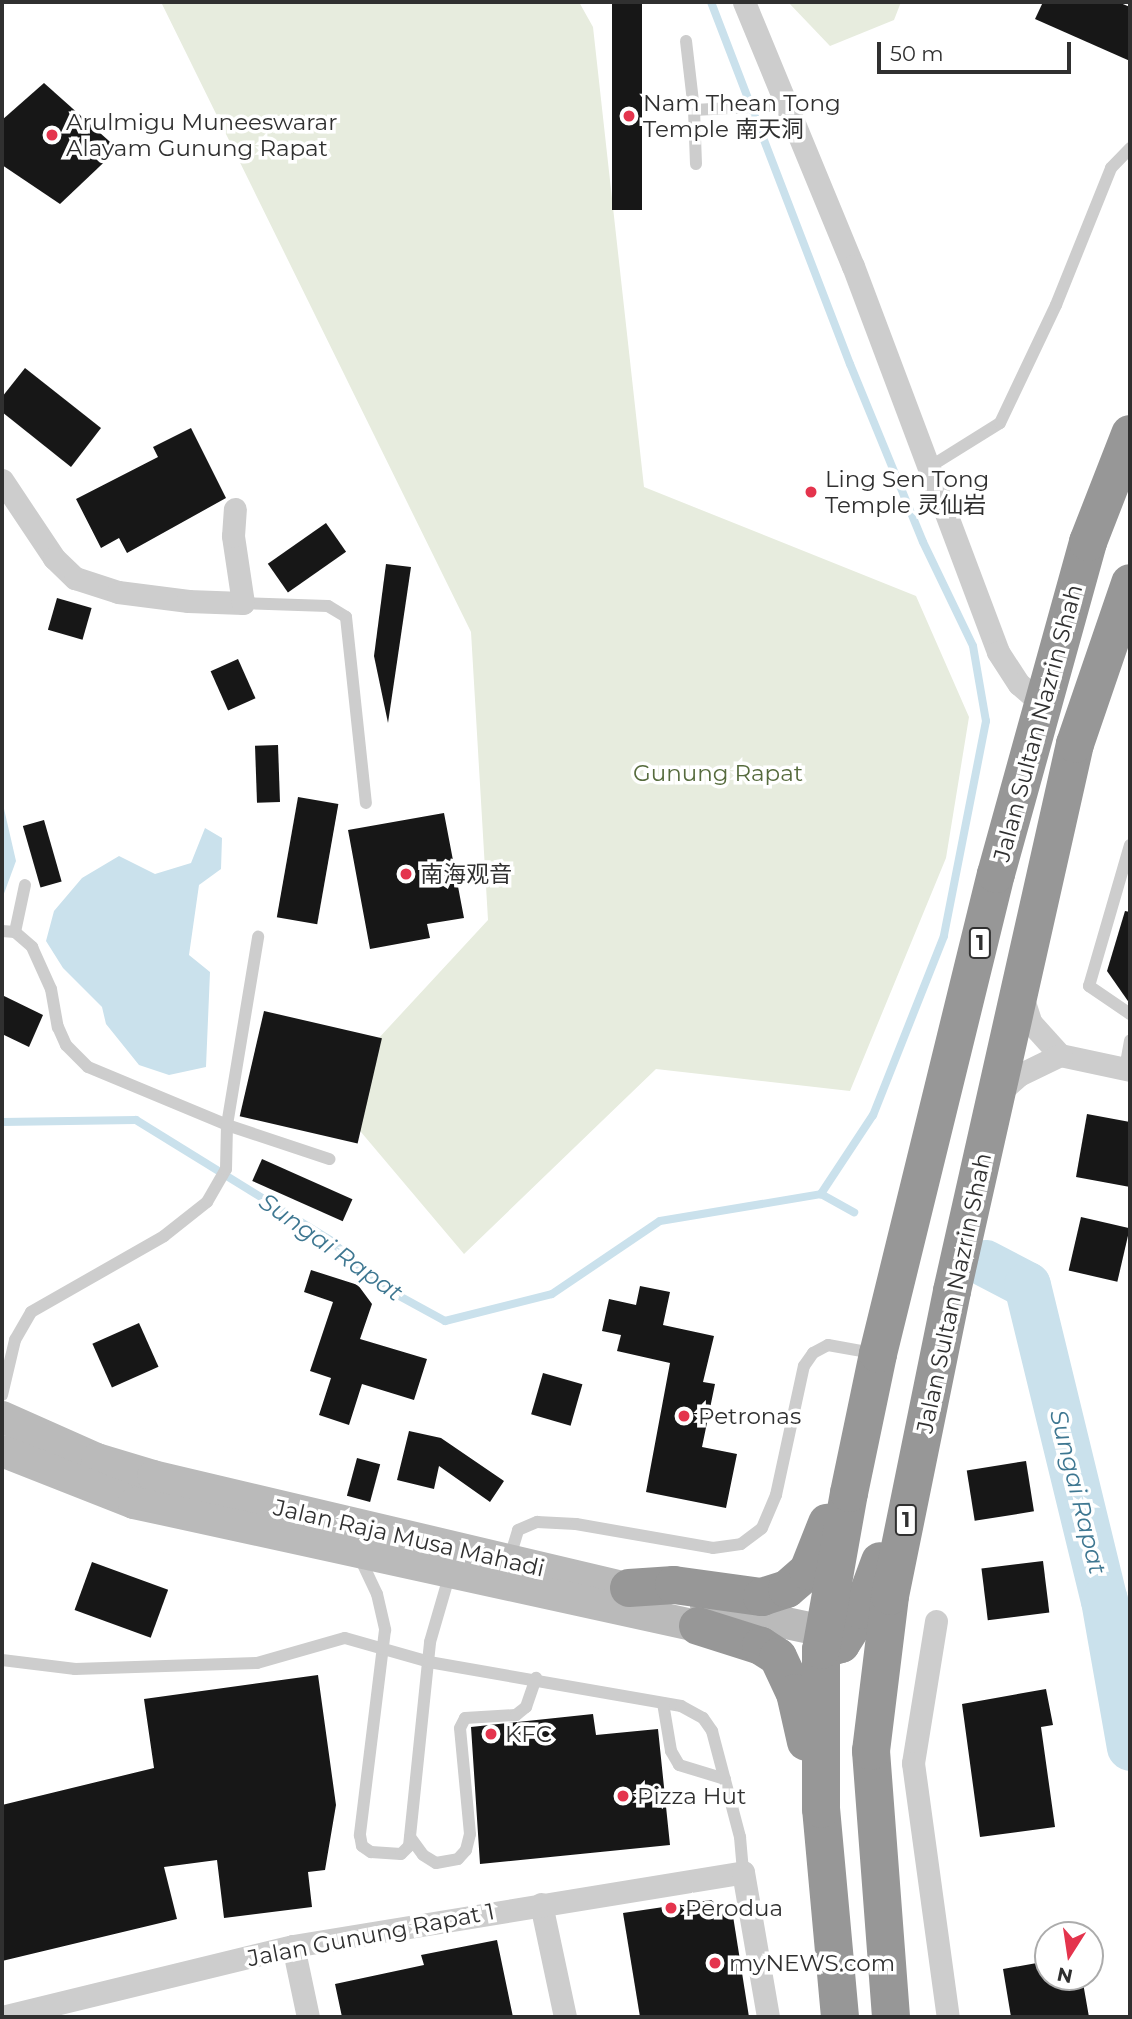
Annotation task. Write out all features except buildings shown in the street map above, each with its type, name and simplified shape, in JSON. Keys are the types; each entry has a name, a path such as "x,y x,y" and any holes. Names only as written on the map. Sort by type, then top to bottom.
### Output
{"highway":[{"name":"Jalan Sultan Nazrin Shah","path":"840,2017 821,1809 829,1642 865,1410 996,874 1088,542 1130,434"},
{"name":"Jalan Sultan Nazrin Shah","path":"891,2017 871,1751 890,1596 935,1373 1022,996 1075,744 1130,583"},
{"path":"871,1751 861,1673 829,1642 874,1582 935,1373"},
{"path":"629,1588 674,1585 762,1597 787,1589 808,1572 865,1410"},
{"path":"698,1626 761,1646 778,1657 795,1693 821,1809"}],"main road":[{"name":"Jalan Raja Musa Mahadi","path":"2,1417 97,1459 153,1476 698,1626 829,1642"},
{"name":"Jalan Raja Musa Mahadi","path":"2,1451 134,1503 450,1572 506,1573 629,1588 829,1642"}],"street":[{"path":"744,2 778,104 931,466 998,652 1019,684 1044,705"},
{"path":"2,480 54,558 75,578 118,592 188,601 243,603 241,568 233,536 235,509"},
{"path":"1022,996 1031,1023 1060,1055 1128,1070"},
{"path":"999,1093 1019,1074 1060,1055"},
{"path":"936,1620 914,1763 948,2017"},
{"path":"743,1872 768,2017"},
{"name":"Jalan Gunung Rapat 1","path":"2,2017 293,1946 743,1872"},
{"path":"541,1904 565,2017"},
{"path":"293,1946 308,2017"}],"lane":[{"path":"686,41 694,110 696,164"},
{"path":"694,110 778,104"},
{"path":"931,466 1000,423 1056,305 1111,168 1130,148"},
{"path":"243,603 328,606 346,617 366,803"},
{"path":"1130,845 1089,986 1130,1014"},
{"path":"25,885 8,931 32,947 51,989 58,1027 66,1045 88,1067 227,1125 329,1158"},
{"path":"2,1395 15,1340 31,1312 164,1236 207,1202 226,1169 227,1125 258,937"},
{"path":"1128,1070 1130,1040"},
{"path":"506,1573 518,1530 537,1522 576,1524 713,1548 741,1544 762,1528 776,1495 804,1366 813,1353 828,1345 878,1353"},
{"path":"358,1554 377,1594 385,1630 360,1835 362,1846 382,1854 401,1854 410,1837 429,1662 450,1572"},
{"path":"2,1660 75,1669 257,1663 345,1638 383,1652 429,1662 536,1678 663,1703 703,1718 712,1731 743,1872"},
{"path":"410,1837 423,1855 436,1863 458,1859 466,1850 470,1834 460,1728 465,1718 516,1715 526,1707 536,1678"},
{"path":"663,1703 671,1751 679,1765 724,1779"}],"green space":[{"name":"Gunung Rapat","path":"161,2 579,2 593,27 644,487 916,596 969,717 946,858 850,1091 656,1069 464,1254 328,1093 488,920 471,632"},
{"path":"788,2 901,2 894,20 830,46"}],"water":[{"path":"2,800 16,861 2,899"},
{"path":"205,828 222,838 221,869 199,885 189,955 210,972 206,1067 169,1075 139,1065 106,1024 102,1007 63,968 46,941 54,911 82,878 119,856 155,874 191,863"}],"waterway":[{"path":"711,2 850,364 923,542 973,646 986,721 944,936 873,1115 821,1194"},
{"name":"Sungai Rapat","path":"2,1122 136,1120 330,1240 381,1286 445,1321 552,1294 660,1221 821,1194 854,1212"},
{"name":"Sungai Rapat","path":"985,1263 1027,1285 1104,1600 1130,1747"}],"place":[{"name":"Nam Thean Tong Temple 南天洞","path":"629,116"},
{"name":"Arulmigu Muneeswarar Alayam Gunung Rapat","path":"52,135"},
{"name":"Ling Sen Tong Temple 灵仙岩","path":"811,492"},
{"name":"南海观音","path":"406,874"},
{"name":"Petronas","path":"684,1416"},
{"name":"KFC","path":"491,1734"},
{"name":"Pizza Hut","path":"623,1796"},
{"name":"Perodua","path":"671,1908"},
{"name":"myNEWS.com","path":"715,1963"}]}
